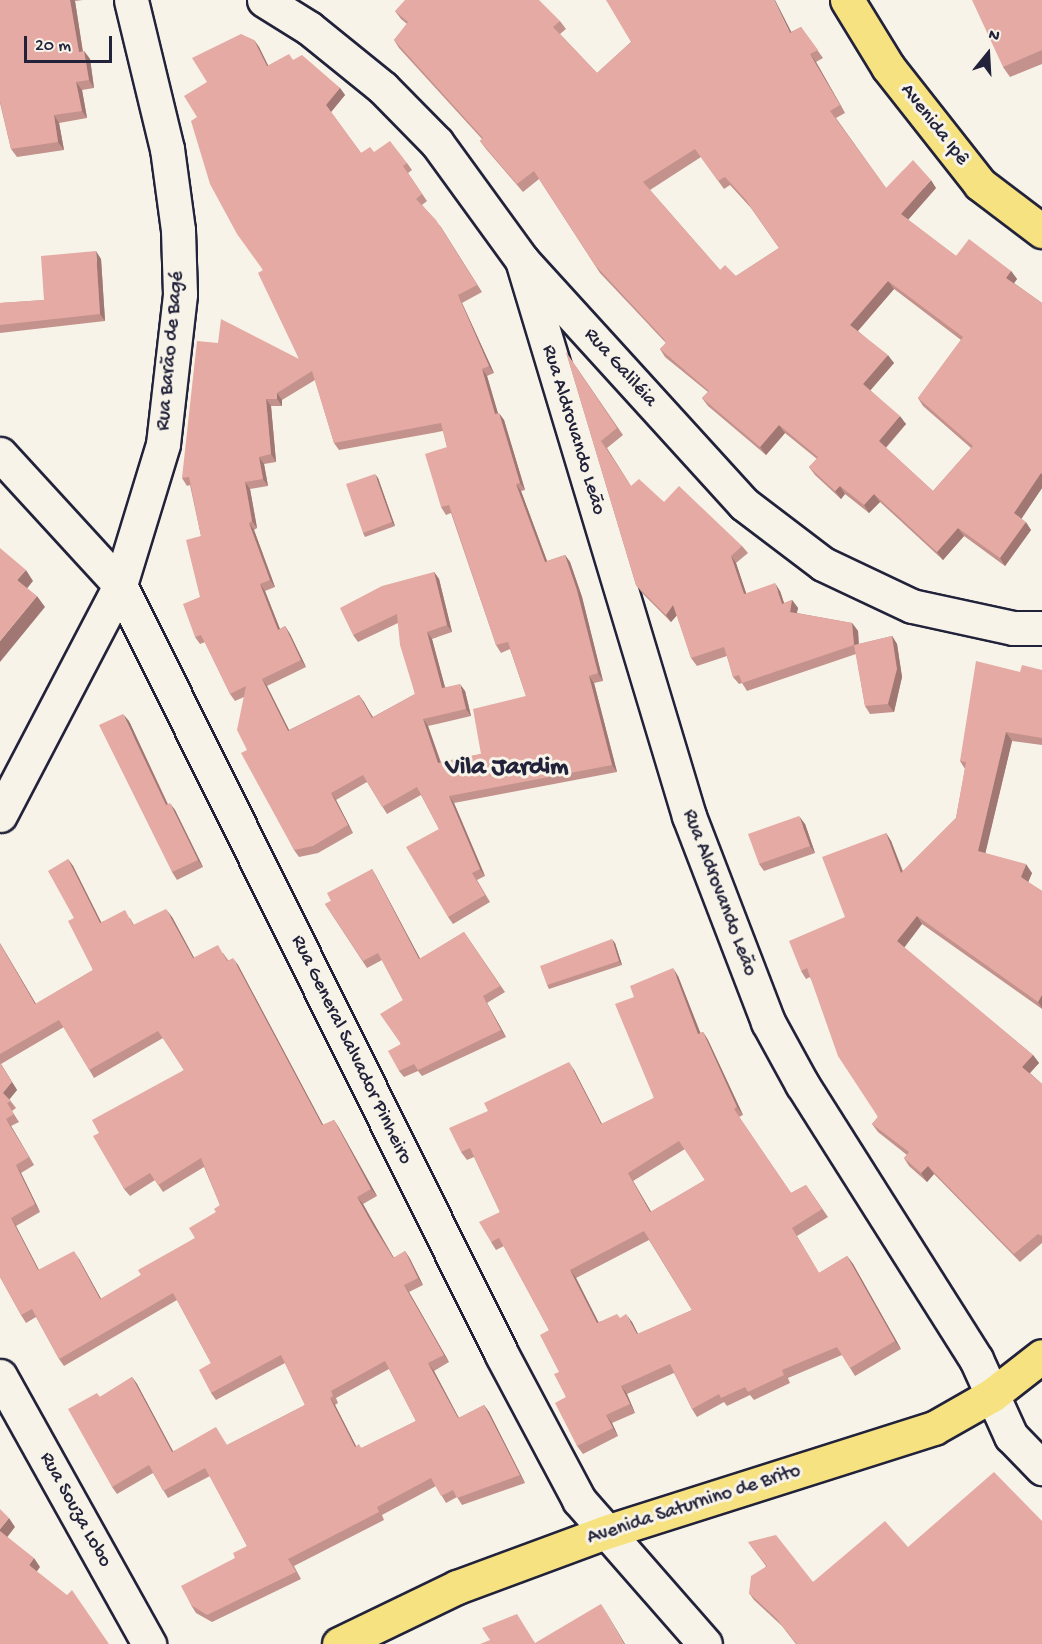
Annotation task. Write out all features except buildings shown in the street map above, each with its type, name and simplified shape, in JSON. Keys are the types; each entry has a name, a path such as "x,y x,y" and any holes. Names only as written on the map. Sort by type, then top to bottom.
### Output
{"main road":[{"name":"Avenida Ipê","path":"847,0 888,67 980,184 1042,231"},
{"name":"Avenida Saturnino de Brito","path":"339,1644 457,1587 606,1532 934,1428 992,1395 1042,1356"}],"street":[{"name":"Rua Barão de Bagé","path":"0,815 120,585 163,444 180,294 178,230 167,149 131,0"},
{"name":"Rua Galiléia","path":"264,0 309,28 383,88 437,143 522,260 744,504 823,564 912,606 1014,628 1042,628"},
{"name":"Rua Aldrovando Leão","path":"522,260 689,816 768,1022 802,1084 976,1359 1011,1436 1042,1468"},
{"name":"Rua General Salvador Pinheiro","path":"0,454 120,585 502,1355 579,1500 705,1644"},
{"name":"Rua Souza Lobo","path":"0,1376 149,1644"}],"district":[{"name":"Vila Jardim","path":"507,769"}]}
